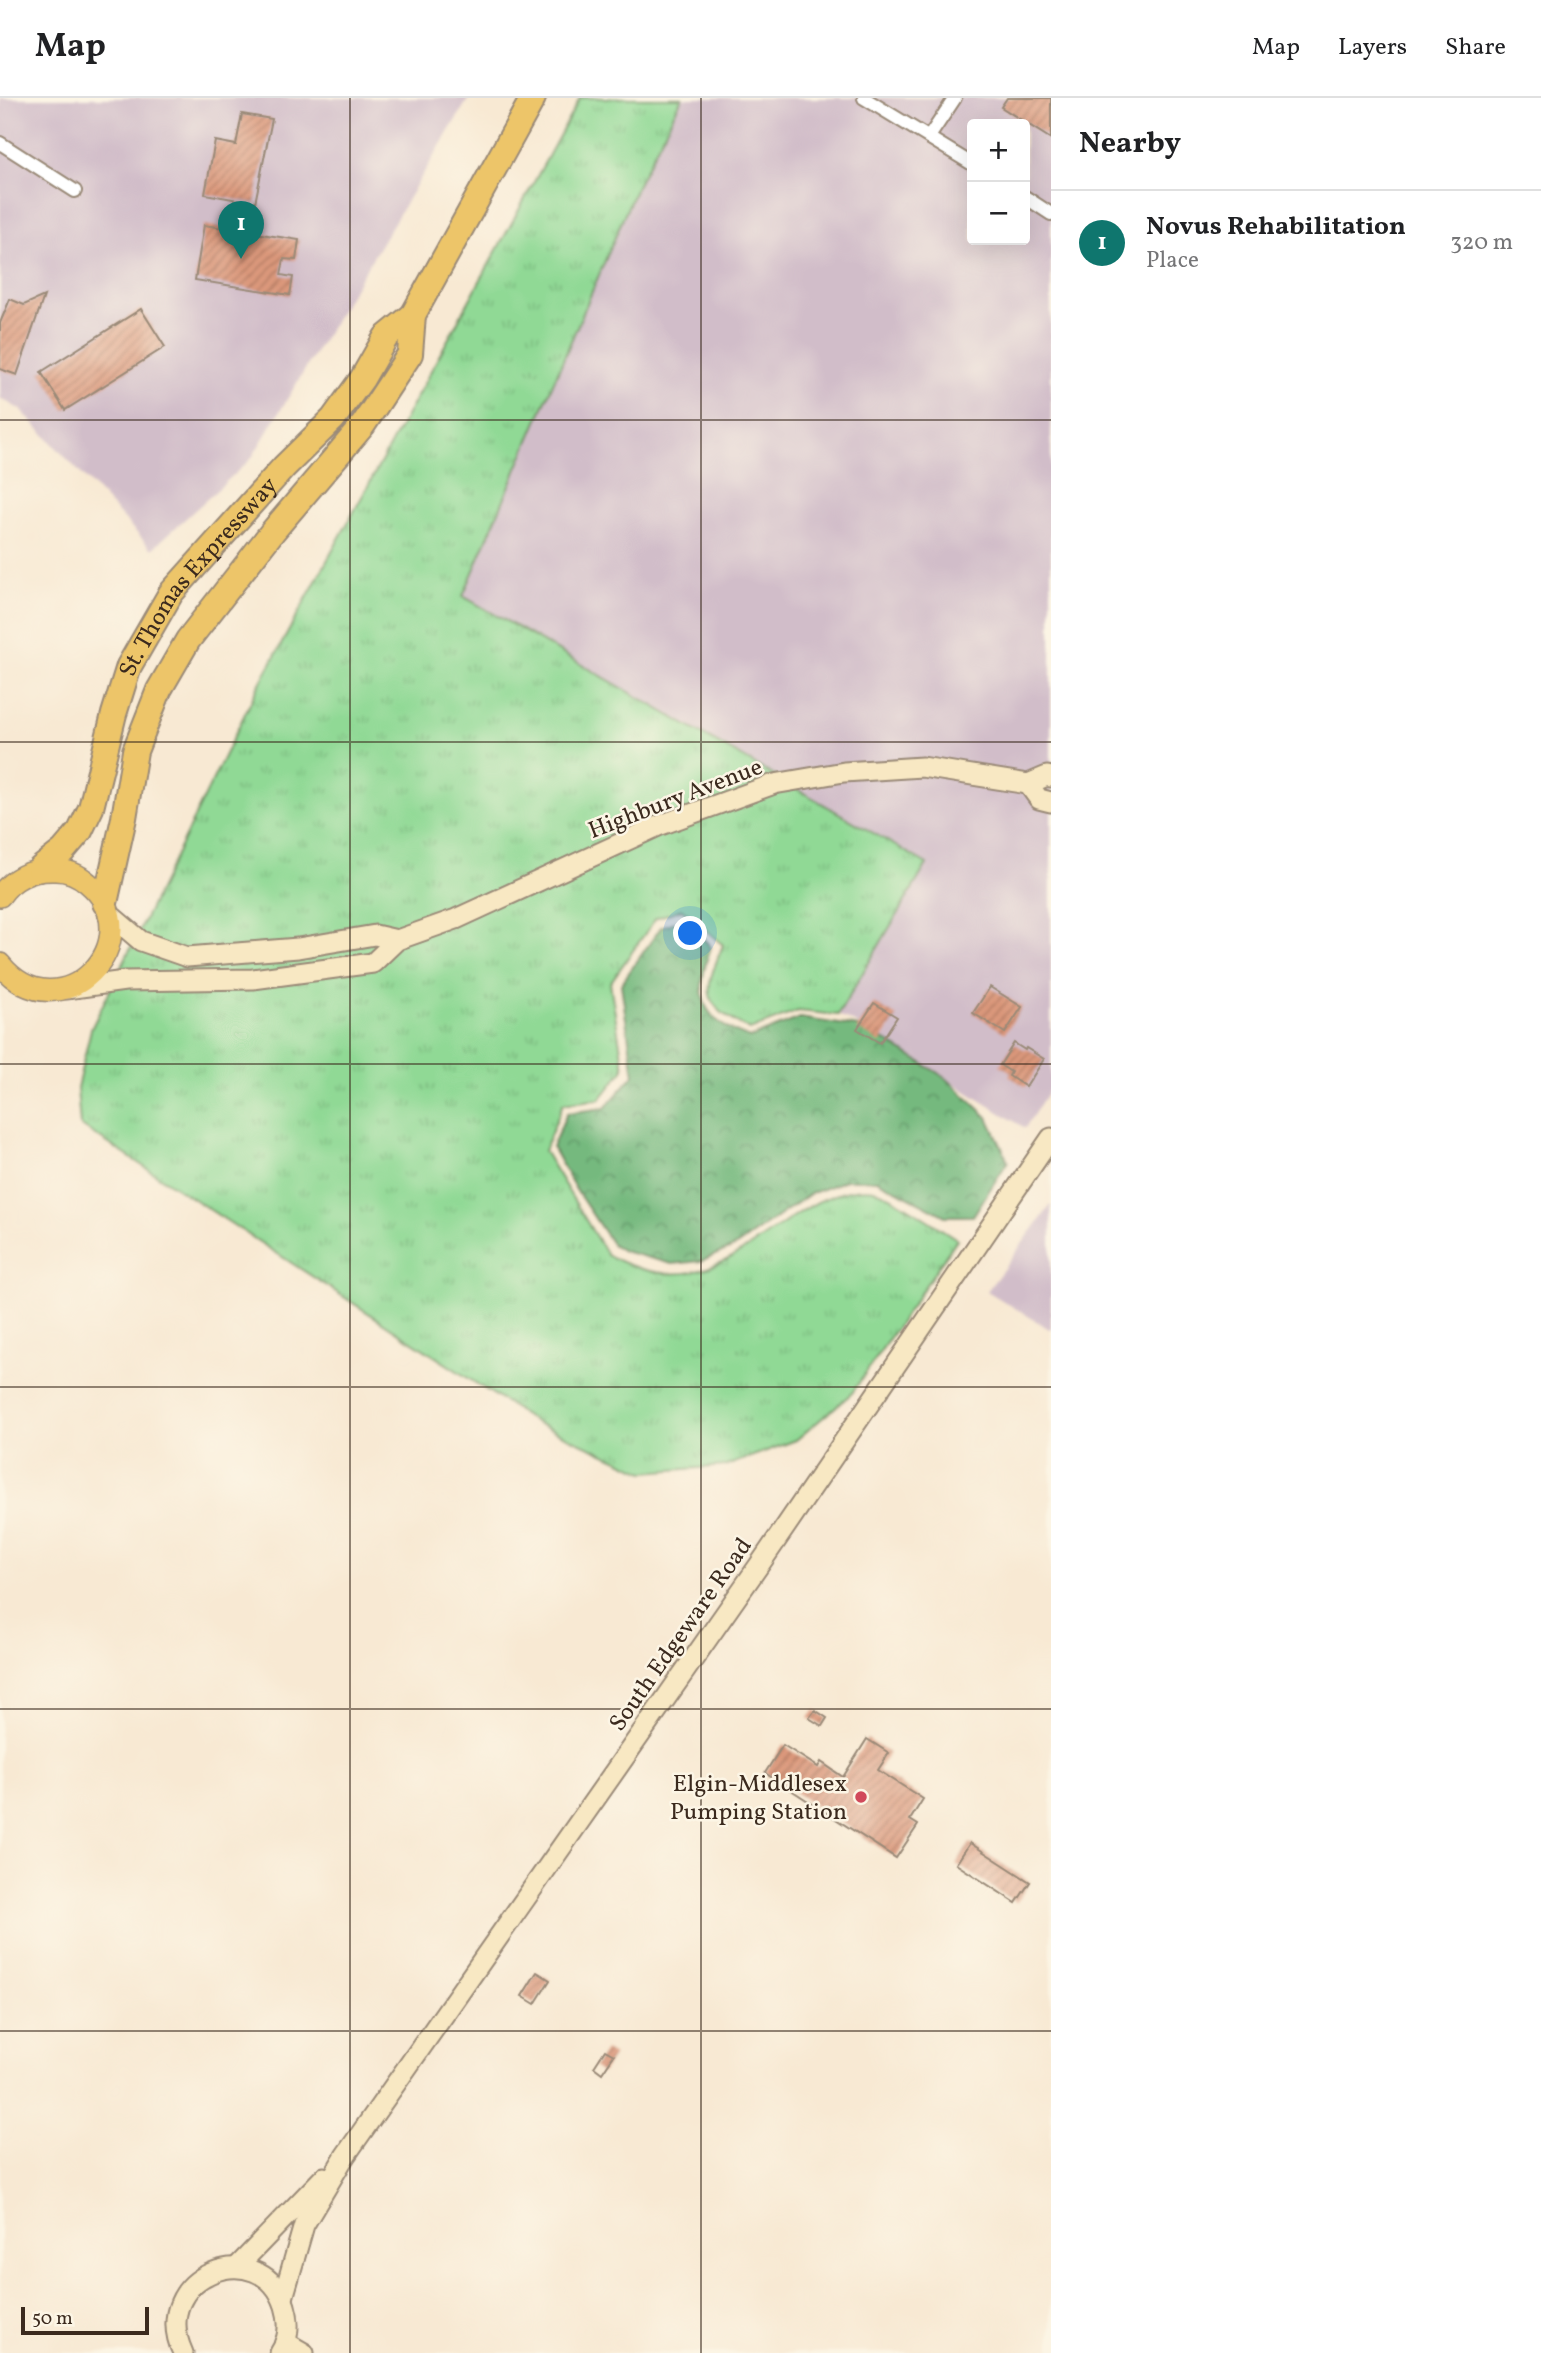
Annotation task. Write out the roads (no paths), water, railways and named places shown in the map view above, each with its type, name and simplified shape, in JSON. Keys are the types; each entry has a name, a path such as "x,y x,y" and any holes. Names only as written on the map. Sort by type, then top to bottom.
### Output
{"highway":[{"name":"St. Thomas Expressway","path":"31,873 63,852 80,831 91,808 114,714 129,667 171,593 284,467 333,419 362,379 386,337 413,315 533,98"},
{"name":"St. Thomas Expressway","path":"106,908 135,751 159,690 188,640 273,531 363,425 410,354 413,315"}],"main road":[{"name":"Highbury Avenue","path":"65,989 125,981 253,979 373,963 397,940 456,919 658,826 774,784 844,772 922,767 1028,784 1047,776 1051,777"},
{"name":"Highbury Avenue","path":"1028,784 1039,799 1051,802"},
{"path":"0,871 31,873 61,870 81,877 96,890 106,908 111,928 108,949 99,967 83,981 65,989 46,991 27,986 10,976 0,964"},
{"path":"0,896 6,888 31,873"},
{"name":"Highbury Avenue","path":"106,908 141,941 187,957 298,948 375,935 397,940"},
{"name":"South Edgeware Road","path":"283,2347 288,2333 288,2315 283,2298 304,2225 345,2156 762,1561 1051,1138"},
{"name":"South Edgeware Road","path":"237,2267 345,2156"},
{"path":"183,2353 176,2329 177,2309 186,2291 208,2273 237,2267 256,2272 272,2283 283,2298"},
{"path":"283,2347 304,2353"}],"street":[{"path":"864,98 967,161"},
{"path":"929,137 955,98"},
{"path":"0,143 75,191"},
{"path":"1030,200 1051,214"}],"place":[{"name":"Novus Rehabilitation","path":"241,259"},
{"name":"Elgin-Middlesex Pumping Station","path":"861,1797"}]}
